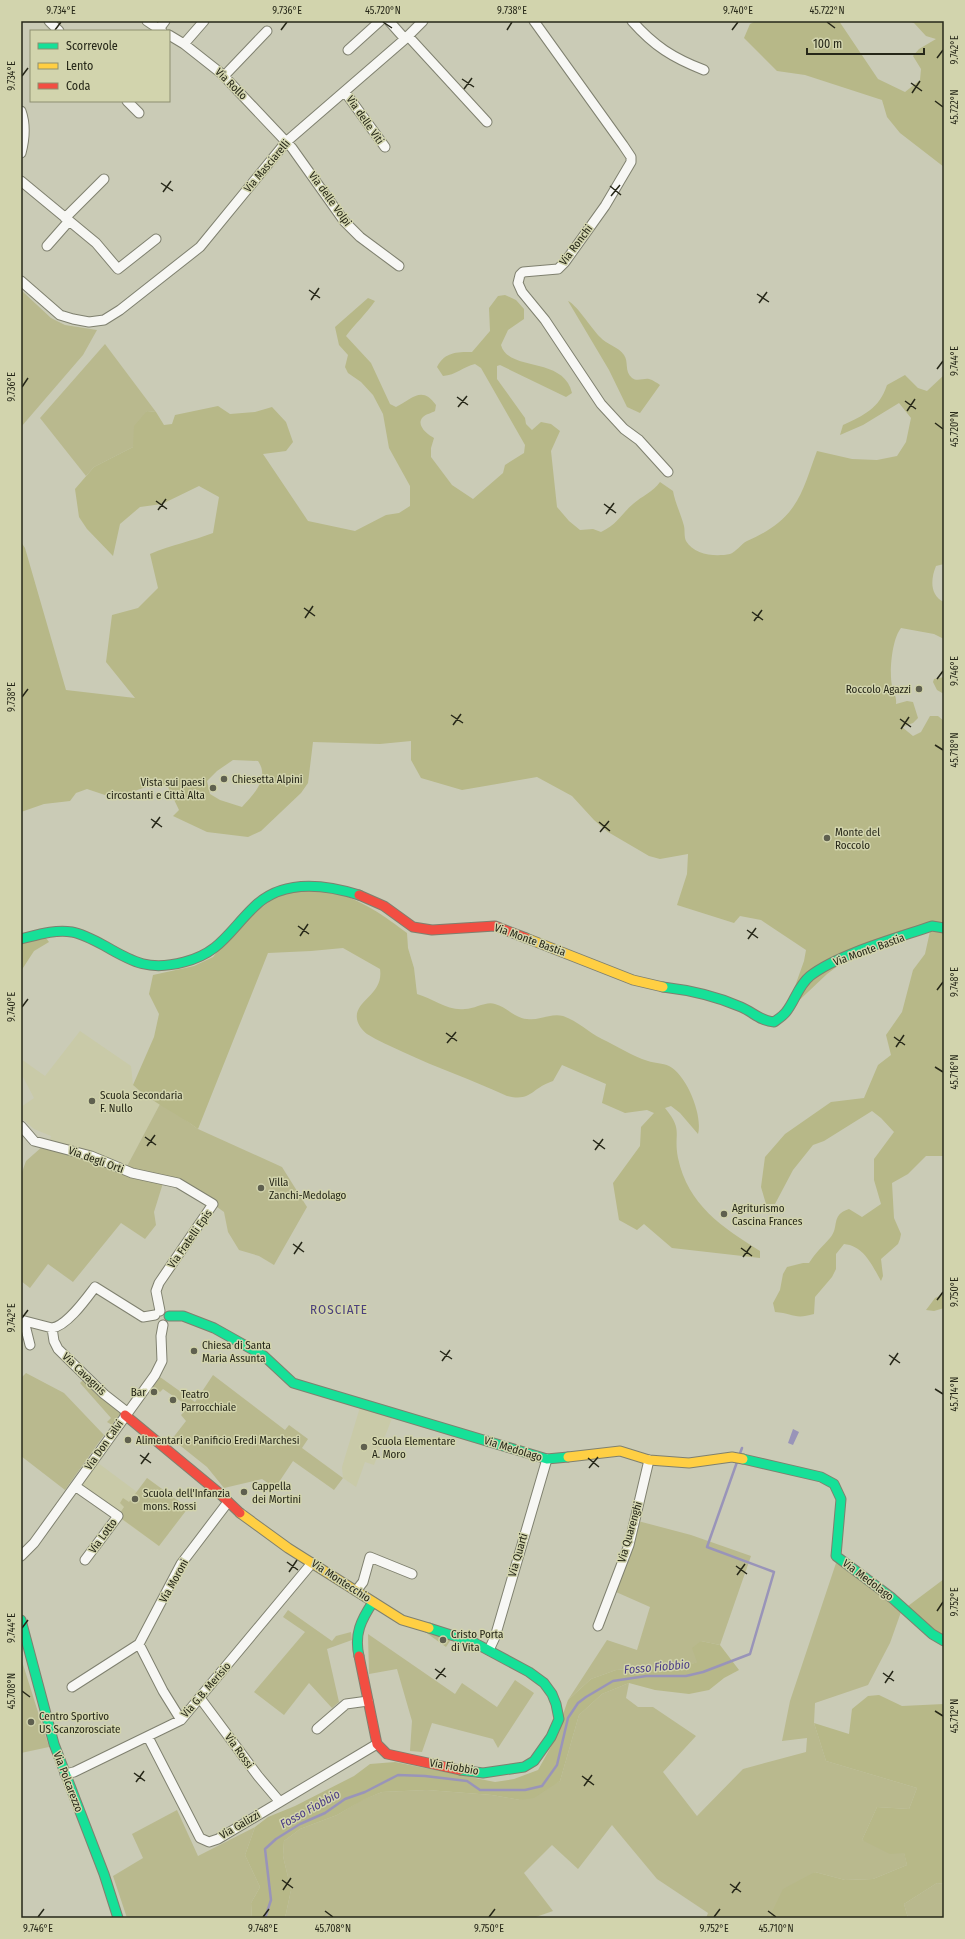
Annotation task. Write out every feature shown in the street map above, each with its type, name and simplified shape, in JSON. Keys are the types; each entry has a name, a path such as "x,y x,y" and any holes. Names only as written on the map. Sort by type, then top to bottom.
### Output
{"street":[{"path":"49,21 58,30"},
{"path":"147,21 160,30 165,21"},
{"path":"184,44 204,21"},
{"path":"348,50 380,21"},
{"path":"389,21 487,122"},
{"name":"Via Masciarelli","path":"21,281 60,315 89,322 104,320 134,300 200,247 286,142 407,38 423,21"},
{"name":"Via Ronchi","path":"534,21 623,144 631,157 631,162 608,200 565,262 558,269 523,272 520,275 518,283 522,292 545,320 600,404 624,429 639,440 668,472"},
{"path":"632,21 648,40 668,54 704,70"},
{"path":"224,76 267,32"},
{"name":"Via Rollo","path":"170,36 184,44 224,76 286,142"},
{"name":"Via delle Viti","path":"345,92 385,147"},
{"path":"128,102 140,113"},
{"path":"21,110 25,125 25,136 21,153"},
{"name":"Via delle Volpi","path":"286,142 314,177 344,221 362,238 399,266"},
{"path":"47,246 67,219 104,179"},
{"path":"21,181 96,243 118,269 156,239"},
{"name":"Via Monte Bastia","path":"21,939 55,930 76,932 96,940 121,957 142,966 161,967 196,960 207,954 223,941 247,912 267,897 284,888 319,886 360,894 383,906 411,927 427,930 476,925 494,926 633,980 658,986 695,991 741,1007 764,1021 774,1022 786,1012 803,984 810,976 829,964 860,951 932,926 944,928"},
{"name":"Via degli Orti","path":"21,1126 34,1141 91,1156 132,1173 178,1183"},
{"name":"Via Fratelli Epis","path":"157,1313 156,1291 159,1283 213,1204 178,1183"},
{"path":"22,1321 56,1328 67,1320 95,1287 143,1317 157,1313 167,1313 169,1316 168,1320 163,1325 158,1325 154,1321 157,1313"},
{"name":"Via Medolago","path":"169,1316 183,1316 214,1328 264,1356 293,1383 546,1459 620,1451 649,1460 689,1463 720,1460 732,1457 821,1477 834,1484 841,1499 836,1556 892,1598 932,1634 944,1641"},
{"path":"22,1321 30,1345"},
{"name":"Via Don Calvi","path":"21,1556 34,1544 155,1375 162,1361 161,1336 163,1325"},
{"name":"Via Cavagnis","path":"52,1328 54,1341 58,1349 98,1389 126,1414"},
{"name":"Via Montecchio","path":"126,1414 245,1518 312,1563 402,1620 454,1635 489,1650 529,1672 544,1683 552,1694 556,1704 558,1719 557,1724"},
{"name":"Via Quarti","path":"489,1650 495,1637 546,1459"},
{"name":"Via Quarenghi","path":"598,1626 629,1545 649,1460"},
{"name":"Via Lotto","path":"75,1486 118,1516 85,1560"},
{"name":"Via Moroni","path":"72,1688 139,1644 181,1564 228,1502"},
{"path":"356,1591 363,1582 370,1557 412,1574"},
{"name":"Via G.B. Merisio","path":"65,1774 74,1772 181,1720 312,1563"},
{"path":"373,1602 363,1618 356,1642 363,1670 377,1744"},
{"name":"Via Polcarezzo","path":"21,1620 54,1744 104,1874 118,1918"},
{"path":"139,1644 163,1691 181,1720"},
{"name":"Via Rossi","path":"200,1698 258,1776 280,1802"},
{"path":"317,1729 346,1704 368,1701"},
{"name":"Via Fiobbio","path":"377,1744 387,1754 469,1772 483,1773 524,1767 534,1761 551,1737 557,1724"},
{"name":"Via Galizzi","path":"148,1737 200,1838 204,1842 218,1839 377,1744"}],"shaded area":[{"path":"756,21 839,21 878,79 905,92 920,80 921,69 913,56 919,49 936,39 926,36 914,23 908,21 944,21 944,167 900,133 887,117 882,100 805,75 777,71 744,38 750,24"},
{"path":"21,290 51,318 65,325 97,330 83,355 21,427"},
{"path":"505,295 516,300 524,309 524,319 508,330 501,345 506,353 514,359 548,369 559,374 567,381 572,393 566,397 500,365 497,366 497,379 525,418 526,424 532,430 541,422 551,424 560,431 551,451 557,507 569,521 580,530 593,529 601,532 615,523 633,504 654,489 660,482 673,491 684,526 686,541 694,549 705,554 730,554 745,542 778,523 797,501 817,451 852,459 877,460 897,456 906,442 911,418 899,403 863,425 840,435 843,425 858,418 875,406 884,393 887,385 905,375 918,388 927,391 944,375 944,564 936,566 932,586 939,599 944,602 944,639 934,634 901,628 893,647 891,680 896,704 907,701 913,702 918,718 913,723 902,727 913,736 921,732 930,716 938,716 944,721 944,1156 926,1156 908,1174 892,1183 894,1218 901,1234 898,1244 881,1259 883,1276 881,1281 871,1263 862,1252 857,1248 844,1244 836,1254 836,1269 832,1277 815,1297 814,1314 798,1316 775,1312 773,1303 780,1290 783,1274 787,1267 809,1263 833,1234 837,1218 843,1212 849,1209 862,1217 881,1204 874,1180 874,1159 894,1132 872,1111 824,1141 813,1145 793,1170 775,1204 766,1204 761,1187 765,1157 785,1134 831,1102 864,1098 878,1065 891,1055 886,1035 902,1012 913,970 925,954 931,927 870,942 827,974 790,1009 789,1003 804,961 806,950 761,920 740,916 734,923 677,905 687,874 688,854 660,859 649,856 608,832 594,820 572,796 537,777 462,790 421,778 411,760 411,741 380,744 313,742 308,783 301,793 261,831 248,837 207,832 173,816 179,810 167,785 149,786 114,798 87,789 76,793 70,801 44,804 21,812 21,542 25,548 66,690 135,698 106,662 112,615 138,608 158,588 150,554 213,533 219,497 199,486 162,504 140,507 120,524 113,556 87,529 79,517 75,489 94,467 133,447 134,426 147,411 156,412 164,425 172,424 175,415 218,406 230,414 255,412 272,407 286,422 293,442 286,451 263,454 308,521 355,531 386,515 399,513 410,506 410,486 389,448 383,414 373,395 361,382 348,373 345,367 348,355 339,345 335,327 368,298 375,301 346,336 371,363 390,404 396,407 421,395 431,399 436,405 435,411 423,417 420,423 423,429 434,438 431,448 431,457 452,485 473,499 503,473 505,465 524,453 525,445 481,368 475,364 452,374 443,376 437,367 447,356 461,352 472,352 490,331 489,308 498,296","holes":["233,760 258,761 262,774 259,786 242,807 220,800 210,794 207,781 217,771"]},
{"path":"568,301 575,307 596,333 622,352 628,372 632,378 636,380 649,379 660,385 640,413 627,407 609,370"},
{"path":"105,344 156,412 147,411 133,447 94,467 86,476 40,418"},
{"path":"944,677 944,694 937,690 933,682 934,679"},
{"path":"298,888 332,892 362,903 407,933 408,948 414,968 417,994 446,1006 458,1009 469,1009 492,1003 503,1007 514,1015 522,1018 536,1019 554,1015 563,1016 630,1054 648,1061 667,1065 676,1071 682,1078 692,1097 696,1107 699,1126 698,1134 680,1113 671,1106 665,1108 676,1127 678,1158 683,1175 698,1202 708,1213 733,1233 760,1251 760,1258 672,1248 644,1224 637,1230 619,1220 613,1183 640,1146 641,1127 654,1113 647,1110 625,1113 602,1103 606,1084 562,1065 553,1081 540,1087 527,1096 507,1096 416,1058 367,1034 358,1023 357,1012 378,985 380,969 343,948 268,953 198,1129 156,1103 140,1091 133,1085 154,1037 159,1014 149,994 153,975 194,966 213,957 234,930 276,896"},
{"path":"40,930 49,942 34,951 21,971 21,935"},
{"name":"Scuola Secondaria F. Nullo","path":"80,1031 131,1066 133,1085 146,1097 160,1104 125,1170 49,1143 51,1136 34,1129 24,1120 21,1120 21,1107 34,1098 21,1073 21,1059 45,1076"},
{"path":"160,1104 176,1113 198,1129 282,1167 307,1207 274,1265 259,1256 239,1250 228,1232 224,1212 213,1204 178,1183 125,1170"},
{"path":"43,1146 51,1147 163,1183 154,1212 156,1225 145,1239 121,1223 73,1282 48,1264 30,1288 21,1281 21,1175 26,1161"},
{"path":"944,1294 944,1308 934,1311 926,1310 935,1298"},
{"path":"26,1373 64,1393 104,1435 65,1490 21,1456 21,1378"},
{"path":"213,1375 285,1430 289,1425 308,1439 302,1448 343,1478 334,1490 293,1461 275,1488 262,1479 224,1488 207,1467 172,1439 186,1421 181,1415 189,1407 163,1389 160,1392 153,1387 160,1377 195,1402"},
{"path":"84,1379 122,1411 112,1425 107,1422 111,1418 80,1383"},
{"name":"Scuola Elementare A. Moro","path":"361,1404 394,1413 374,1465 365,1462 356,1487 343,1478 342,1467"},
{"path":"793,1429 799,1432 793,1445 788,1443"},
{"name":"Scuola dell'Infanzia mons. Rossi","path":"94,1460 137,1492 147,1478 188,1508 159,1546 75,1486"},
{"name":"Scuola dell'Infanzia mons. Rossi","path":"147,1478 188,1508 159,1546 118,1516 124,1507 120,1503 123,1498 129,1502"},
{"path":"638,1521 691,1535 751,1556 720,1645 701,1641 698,1662 669,1671 647,1668 616,1670 591,1679 568,1700 607,1640 637,1650 650,1607 616,1592"},
{"path":"837,1560 901,1612 890,1643 868,1685 815,1703 814,1723 826,1761 917,1788 909,1809 877,1807 862,1840 904,1852 907,1865 873,1879 845,1880 815,1872 771,1913 769,1918 706,1918 708,1913 657,1879 612,1825 578,1869 552,1845 524,1873 553,1911 533,1918 285,1918 291,1890 283,1856 284,1841 300,1829 337,1815 362,1800 382,1792 427,1790 492,1795 520,1800 560,1781 579,1715 602,1694 629,1683 626,1698 638,1707 653,1707 696,1736 663,1772 697,1816 743,1769 806,1752 807,1738 782,1741 790,1701"},
{"path":"944,1579 944,1636 904,1609"},
{"path":"288,1610 332,1641 336,1636 351,1632 352,1640 327,1649 339,1702 332,1708 309,1683 284,1715 254,1692 305,1632 283,1617"},
{"path":"368,1634 455,1694 462,1683 497,1707 515,1680 534,1693 498,1748 493,1739 432,1723 422,1752 410,1751 412,1721 397,1669 369,1674"},
{"path":"428,1634 454,1635 446,1647"},
{"path":"701,1641 720,1645 739,1670 724,1678 709,1690 689,1694 655,1690 629,1683 602,1694 579,1715 560,1781 534,1798 520,1800 492,1795 427,1790 382,1792 363,1800 337,1815 300,1829 284,1841 283,1856 291,1890 285,1918 252,1918 251,1903 260,1887 245,1855 255,1827 268,1817 295,1806 354,1776 370,1764 395,1762 495,1782 514,1779 538,1770 553,1743 568,1700 591,1679 616,1670 647,1668 669,1671 697,1662 692,1648"},
{"name":"Centro Sportivo US Scanzorosciate","path":"21,1658 49,1747 21,1753"},
{"path":"879,1695 902,1706 944,1704 944,1884 937,1883 904,1904 908,1918 769,1918 783,1889 815,1872 845,1880 873,1879 907,1865 904,1853 890,1854 862,1840 877,1807 909,1809 917,1788 826,1761 814,1723 849,1734 852,1709 868,1696"},
{"path":"177,1810 198,1856 255,1827 245,1855 260,1887 251,1903 252,1918 127,1918 113,1876 143,1858 132,1834"},
{"path":"937,1883 944,1884 944,1918 908,1918 904,1904"}],"waterway":[{"name":"Fosso Fiobbio","path":"739,1456 742,1448"},
{"name":"Fosso Fiobbio","path":"265,1918 271,1900 265,1849 276,1839 300,1824 325,1813 345,1799 365,1792 398,1775 425,1776 467,1781 480,1790 525,1790 542,1786 557,1765 568,1718 578,1703 586,1697 613,1681 646,1676 686,1676 703,1672 750,1654 774,1572 707,1547 737,1462"}],"traffic: fast":[{"path":"21,939 53,932 72,932 80,934 125,957 143,964 161,966 172,965 207,953 223,940 254,907 265,898 277,892 304,886 332,888 359,895"},
{"path":"663,987 693,992 722,1000 741,1007 765,1020 774,1022 786,1012 806,980 822,968 868,947 932,926 944,928"},
{"path":"169,1316 183,1316 214,1328 264,1356 293,1383 547,1459 568,1457"},
{"path":"743,1459 821,1477 834,1484 841,1499 836,1556 892,1598 932,1634 944,1641"},
{"path":"359,1656 357,1641 358,1634 362,1621 373,1602"},
{"path":"21,1620 54,1744 104,1874 118,1918"},
{"path":"429,1628 473,1642 529,1672 544,1683 552,1694 556,1704 559,1719 551,1737 534,1761 524,1767 483,1773 460,1770"}],"traffic: slow":[{"path":"526,938 633,980 663,987"},
{"path":"568,1457 620,1451 649,1460 689,1463 732,1457 743,1459"},
{"path":"240,1513 288,1548 402,1620 429,1628"}],"traffic: jam":[{"path":"359,895 384,906 413,927 432,930 495,926 526,938"},
{"path":"125,1415 218,1492 240,1513"},
{"path":"359,1656 377,1744 387,1754 460,1770"}],"place":[{"name":"Roccolo Agazzi","path":"919,689"},
{"name":"Chiesetta Alpini","path":"224,779"},
{"name":"Vista sui paesi circostanti e Città Alta","path":"213,788"},
{"name":"Monte del Roccolo","path":"827,838"},
{"name":"Scuola Secondaria F. Nullo","path":"92,1101"},
{"name":"Villa Zanchi-Medolago","path":"261,1188"},
{"name":"Agriturismo Cascina Frances","path":"724,1214"},
{"name":"Chiesa di Santa Maria Assunta","path":"194,1351"},
{"name":"Bar","path":"154,1392"},
{"name":"Teatro Parrocchiale","path":"173,1400"},
{"name":"Alimentari e Panificio Eredi Marchesi","path":"128,1440"},
{"name":"Scuola Elementare A. Moro","path":"364,1447"},
{"name":"Cappella dei Mortini","path":"244,1492"},
{"name":"Scuola dell'Infanzia mons. Rossi","path":"135,1499"},
{"name":"Cristo Porta di Vita","path":"443,1640"},
{"name":"Centro Sportivo US Scanzorosciate","path":"31,1722"}],"district":[{"name":"ROSCIATE","path":"339,1309"}]}
